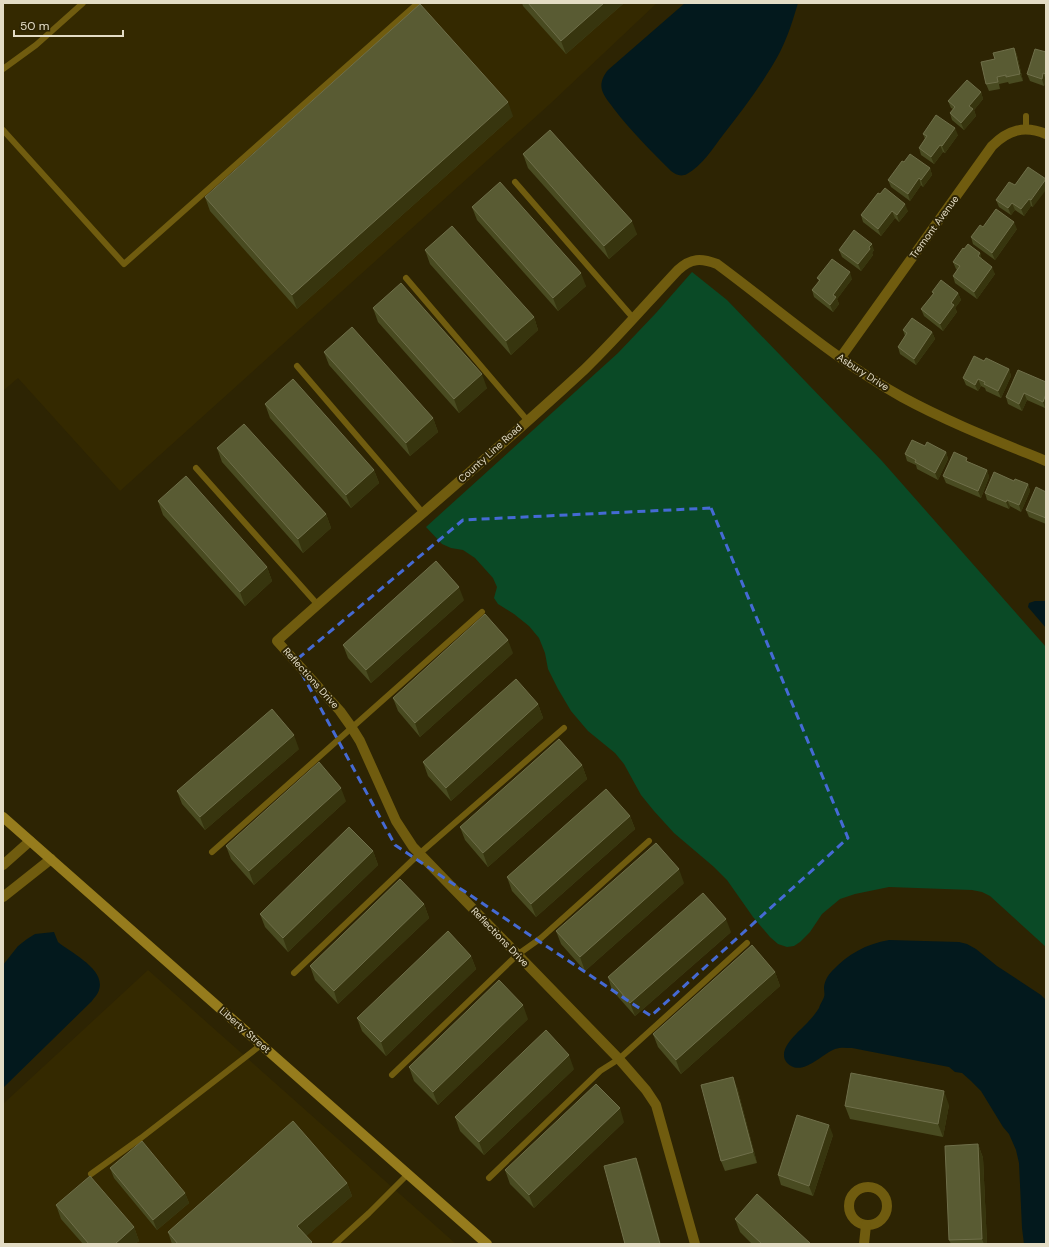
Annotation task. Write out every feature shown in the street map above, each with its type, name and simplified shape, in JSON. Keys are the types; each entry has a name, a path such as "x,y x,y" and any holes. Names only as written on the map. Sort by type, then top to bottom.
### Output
{"street":[{"name":"Tremont Avenue","path":"841,357 992,146 1012,131 1026,130 1046,134"},
{"name":"Asbury Drive","path":"696,260 706,260 717,264 841,357 876,381 925,409 1046,461"},
{"name":"County Line Road","path":"278,641 528,420 585,368 634,319 678,270 686,263 696,260"},
{"name":"Reflections Drive","path":"278,641 340,711 351,727 366,754 396,821 419,854 619,1059 646,1090 656,1105 695,1244"},
{"name":"Liberty Street","path":"3,816 487,1244"},
{"path":"3,865 30,841"},
{"path":"3,897 51,859"},
{"path":"864,1244 866,1224"}],"lane":[{"path":"3,69 36,45 83,3"},
{"path":"3,130 124,264 418,3"},
{"path":"1026,116 1026,130"},
{"path":"515,182 634,319"},
{"path":"406,278 528,420"},
{"path":"297,366 423,513"},
{"path":"196,468 318,605"},
{"path":"212,852 482,612"},
{"path":"294,973 419,854 564,728"},
{"path":"392,1075 518,955 541,938 650,842"},
{"path":"489,1178 600,1071 619,1059 746,943"},
{"path":"91,1174 141,1138 262,1045"},
{"path":"335,1244 408,1174"}],"highlighted area":[{"path":"711,508 848,838 651,1016 395,845 295,661 463,520"}],"shaded area":[{"path":"3,3 657,3 551,103 120,491 18,378 3,391"},
{"path":"148,970 456,1244 3,1244 3,1104"}],"green space":[{"path":"692,272 727,300 882,461 1046,647 1046,947 990,896 982,892 972,890 889,887 855,894 840,899 822,914 810,932 800,942 794,946 787,947 778,944 753,917 727,880 674,833 654,811 641,795 624,764 615,753 588,731 571,711 548,669 545,653 539,638 529,626 498,604 494,598 497,587 493,578 475,558 463,550 451,548 442,544 426,527 618,353"}],"water":[{"path":"685,3 798,3 783,46 760,85 702,162 692,171 685,175 681,175 671,171 627,125 606,98 601,85 603,77 608,70"},
{"path":"1035,601 1046,601 1046,628 1028,607 1029,603"},
{"path":"54,932 58,942 79,956 93,968 100,982 99,990 92,1001 3,1088 3,965 18,946 27,939 35,934"},
{"path":"889,940 959,942 967,944 1046,1000 1046,1244 1024,1244 1019,1163 1016,1150 1009,1134 1003,1127 981,1091 962,1073 955,1072 949,1067 852,1048 835,1049 802,1067 796,1068 791,1066 786,1061 784,1055 785,1049 793,1037 811,1019 819,1008 824,996 826,979 831,973 844,960 865,947"}],"building":[{"path":"528,3 604,3 561,41"},
{"path":"420,4 508,102 292,295 205,197"},
{"path":"1014,48 1020,74 997,77 998,82 986,84 981,62 995,59 993,53"},
{"path":"1035,49 1046,52 1046,74 1043,73 1042,79 1027,74"},
{"path":"967,80 981,92 969,106 973,109 961,123 950,113 955,107 948,101"},
{"path":"936,115 955,128 942,146 940,145 931,157 919,148 927,136 923,134"},
{"path":"550,130 632,221 604,246 523,154"},
{"path":"910,154 930,168 921,180 919,178 908,194 888,180 902,161 904,162"},
{"path":"1028,167 1046,179 1031,200 1029,199 1021,209 1012,203 1008,208 996,200 1009,182 1015,185"},
{"path":"500,182 581,273 553,298 472,207"},
{"path":"885,188 905,204 897,215 892,211 878,229 861,215 878,193 880,194"},
{"path":"996,209 1014,222 992,253 971,237 980,225 983,227"},
{"path":"452,226 534,317 506,341 425,250"},
{"path":"854,230 872,244 869,247 870,249 858,264 839,250"},
{"path":"968,244 980,253 978,256 992,267 974,292 953,276 960,266 953,262 963,248 964,249"},
{"path":"832,259 850,272 833,295 836,297 830,305 812,290 820,280 817,278"},
{"path":"941,280 958,293 951,303 954,305 940,324 921,309 934,293 932,292"},
{"path":"401,283 482,374 454,399 373,308"},
{"path":"912,318 932,332 914,359 898,347 907,333 903,330"},
{"path":"352,327 433,418 406,443 324,352"},
{"path":"974,356 984,361 986,358 1009,369 998,391 984,384 985,382 978,379 975,385 963,378"},
{"path":"1018,370 1046,382 1046,394 1043,402 1024,393 1019,404 1006,397"},
{"path":"293,379 374,470 346,495 265,404"},
{"path":"244,424 326,514 298,539 217,448"},
{"path":"912,440 925,446 927,442 946,452 935,473 915,462 916,460 905,454"},
{"path":"954,452 967,458 966,461 987,470 978,491 943,476"},
{"path":"994,472 1014,481 1015,479 1028,484 1019,505 1007,500 1006,502 985,493"},
{"path":"186,476 267,567 240,592 158,501"},
{"path":"1036,487 1046,492 1046,518 1026,510"},
{"path":"436,561 459,587 366,670 343,645"},
{"path":"485,614 508,640 415,723 393,698"},
{"path":"516,679 538,704 446,788 423,762"},
{"path":"272,709 294,735 200,817 177,791"},
{"path":"559,739 582,765 483,853 460,827"},
{"path":"319,762 341,788 249,871 226,846"},
{"path":"606,789 630,816 531,904 507,877"},
{"path":"349,827 373,851 283,938 260,914"},
{"path":"656,843 679,869 580,957 556,931"},
{"path":"400,879 424,904 334,991 310,966"},
{"path":"703,893 726,919 630,1003 608,977"},
{"path":"448,931 471,956 381,1042 357,1018"},
{"path":"752,945 775,972 676,1060 653,1034"},
{"path":"499,980 523,1005 433,1092 409,1067"},
{"path":"546,1030 569,1055 479,1142 455,1117"},
{"path":"851,1073 944,1091 938,1124 845,1106"},
{"path":"733,1077 753,1152 721,1161 701,1085"},
{"path":"596,1084 620,1108 529,1195 505,1170"},
{"path":"797,1115 829,1125 809,1186 778,1175"},
{"path":"293,1121 347,1183 297,1226 312,1242 310,1244 178,1244 168,1232"},
{"path":"142,1141 185,1193 153,1220 110,1168"},
{"path":"978,1144 982,1239 949,1240 945,1146"},
{"path":"636,1158 660,1244 625,1244 604,1166"},
{"path":"90,1176 134,1227 115,1244 89,1244 56,1205"},
{"path":"757,1194 811,1244 762,1244 735,1219"}]}
